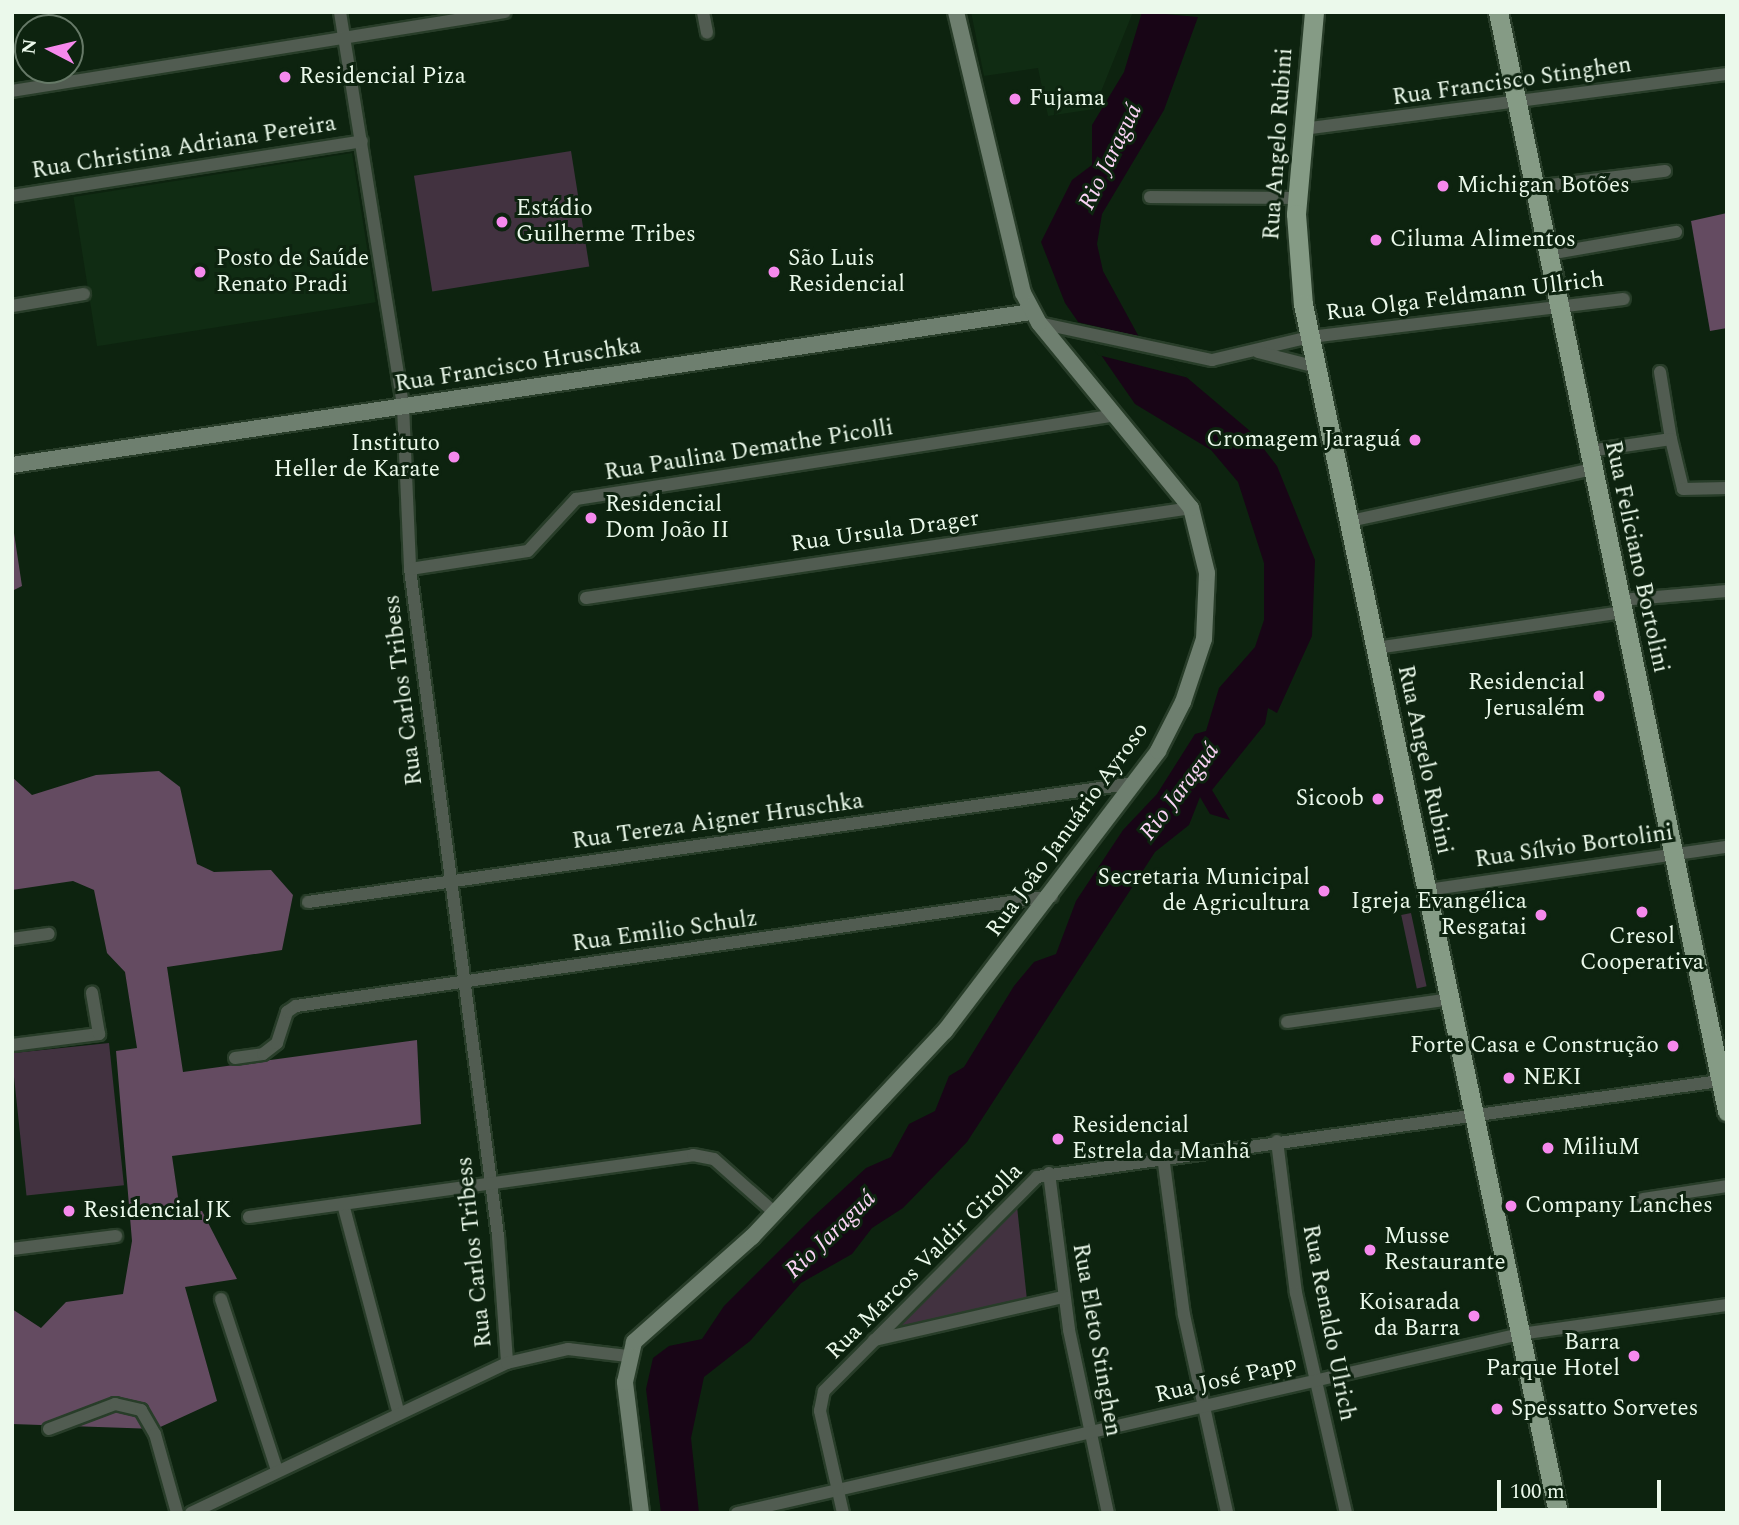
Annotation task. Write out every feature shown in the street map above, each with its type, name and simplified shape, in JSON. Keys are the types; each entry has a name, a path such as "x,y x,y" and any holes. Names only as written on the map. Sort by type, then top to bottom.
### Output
{"main road":[{"name":"Rua João Januário Ayroso","path":"640,1513 627,1409 628,1356 643,1328 775,1213 945,1031 1052,896 1135,783 1183,702 1207,624 1207,572 1191,508 1035,318 956,12"},
{"name":"Rua Angelo Rubini","path":"1314,12 1297,198 1296,249 1310,337 1558,1513"},
{"name":"Rua Feliciano Bortolini","path":"1498,12 1673,854 1723,1080 1727,1111"},
{"name":"Rua Francisco Hruschka","path":"12,465 403,406 1035,318"}],"street":[{"name":"Rua Carlos Tribess","path":"340,12 403,406 410,569 490,1182 507,1363"},
{"path":"12,91 505,12"},
{"path":"703,12 706,33"},
{"name":"Rua Francisco Stinghen","path":"1303,129 1727,74"},
{"name":"Rua Christina Adriana Pereira","path":"12,196 362,141"},
{"path":"1534,187 1665,171"},
{"path":"1150,197 1297,198"},
{"path":"1548,254 1676,232"},
{"path":"12,306 84,294"},
{"name":"Rua Olga Feldmann Ullrich","path":"1258,352 1310,337 1559,309 1624,299"},
{"path":"1035,318 1065,329 1202,358 1258,352 1317,367"},
{"path":"1660,372 1671,439 1683,489 1727,488"},
{"name":"Rua Paulina Demathe Picolli","path":"410,569 528,551 576,499 1117,415"},
{"path":"1350,521 1671,439"},
{"name":"Rua Ursula Drager","path":"586,598 1191,508"},
{"path":"1376,648 1727,591"},
{"name":"Rua Tereza Aigner Hruschka","path":"308,902 1135,783"},
{"name":"Rua Sílvio Bortolini","path":"1427,890 1727,847"},
{"name":"Rua Emilio Schulz","path":"235,1058 263,1054 277,1043 287,1012 1052,896"},
{"path":"12,939 49,934"},
{"path":"12,1045 99,1034 92,993"},
{"path":"1287,1022 1450,999"},
{"name":"Rua Marcos Valdir Girolla","path":"843,1513 820,1400 874,1340 1027,1183 1049,1173 1163,1156 1723,1080"},
{"name":"Rua Renaldo Ulrich","path":"1277,1141 1296,1293 1346,1513"},
{"path":"249,1216 705,1155 775,1213"},
{"path":"1163,1156 1204,1407 1227,1513"},
{"name":"Rua Eleto Stinghen","path":"1049,1173 1064,1297 1108,1513"},
{"path":"1643,1199 1727,1186"},
{"path":"343,1204 398,1411"},
{"path":"12,1249 116,1236"},
{"path":"874,1340 1064,1297"},
{"path":"221,1299 276,1467"},
{"name":"Rua José Papp","path":"737,1513 1520,1334 1727,1305"},
{"path":"191,1513 276,1467 507,1363 568,1349 628,1356"},
{"path":"49,1429 115,1404 141,1410 155,1434 177,1513"}],"shaded area":[{"path":"971,12 1133,12 1094,109 1048,116 1038,68 984,76"},
{"name":"Estádio Guilherme Tribes","path":"571,151 589,267 432,291 414,176"},
{"path":"352,153 376,302 97,346 73,197"},
{"path":"1727,213 1727,328 1710,331 1691,221"},
{"path":"12,520 22,586 12,591"},
{"path":"159,771 180,787 197,864 214,872 271,870 293,895 282,950 167,967 183,1072 417,1040 421,1124 172,1156 180,1211 202,1211 237,1279 185,1287 217,1401 156,1429 12,1424 12,1309 41,1328 66,1302 123,1294 132,1241 116,1051 137,1048 125,972 107,953 94,890 73,881 12,890 12,777 32,795 96,775"},
{"path":"1411,913 1427,986 1417,988 1401,915"},
{"path":"109,1043 124,1185 26,1195 12,1053"},
{"path":"1016,1197 1027,1300 883,1333"}],"water":[{"name":"Rio Jaraguá","path":"1142,12 1198,17 1164,110 1102,214 1097,244 1103,271 1139,337 1250,431 1277,466 1315,560 1312,636 1277,713 1268,708 1265,724 1212,790 1230,820 1210,814 1200,797 1189,825 1155,852 967,1142 903,1208 872,1228 852,1254 801,1283 750,1341 704,1377 691,1438 699,1513 661,1513 646,1389 653,1358 669,1346 702,1339 724,1306 813,1217 866,1168 891,1157 909,1124 935,1111 949,1076 964,1067 1014,986 1034,962 1056,954 1076,901 1123,830 1157,794 1195,734 1206,731 1219,688 1255,647 1264,620 1264,563 1238,482 1211,450 1135,404 1065,303 1041,242 1072,180 1092,165 1092,125 1124,72"}],"pier":[{"path":"1073,321 1142,337 1189,378 1098,355"}],"place":[{"name":"Residencial Piza","path":"285,77"},
{"name":"Fujama","path":"1015,99"},
{"name":"Michigan Botões","path":"1443,186"},
{"name":"Estádio Guilherme Tribes","path":"502,222"},
{"name":"Ciluma Alimentos","path":"1376,240"},
{"name":"Posto de Saúde Renato Pradi","path":"200,272"},
{"name":"São Luis Residencial","path":"774,272"},
{"name":"Cromagem Jaraguá","path":"1415,440"},
{"name":"Instituto Heller de Karate","path":"454,457"},
{"name":"Residencial Dom João II","path":"591,518"},
{"name":"Residencial Jerusalém","path":"1599,696"},
{"name":"Sicoob","path":"1378,799"},
{"name":"Secretaria Municipal de Agricultura","path":"1324,891"},
{"name":"Cresol Cooperativa","path":"1642,912"},
{"name":"Igreja Evangélica Resgatai","path":"1541,915"},
{"name":"Forte Casa e Construção","path":"1673,1046"},
{"name":"NEKI","path":"1509,1078"},
{"name":"Residencial Estrela da Manhã","path":"1058,1139"},
{"name":"MiliuM","path":"1548,1148"},
{"name":"Company Lanches","path":"1511,1206"},
{"name":"Residencial JK","path":"69,1211"},
{"name":"Musse Restaurante","path":"1370,1250"},
{"name":"Koisarada da Barra","path":"1474,1316"},
{"name":"Barra Parque Hotel","path":"1634,1356"},
{"name":"Spessatto Sorvetes","path":"1497,1409"}]}
